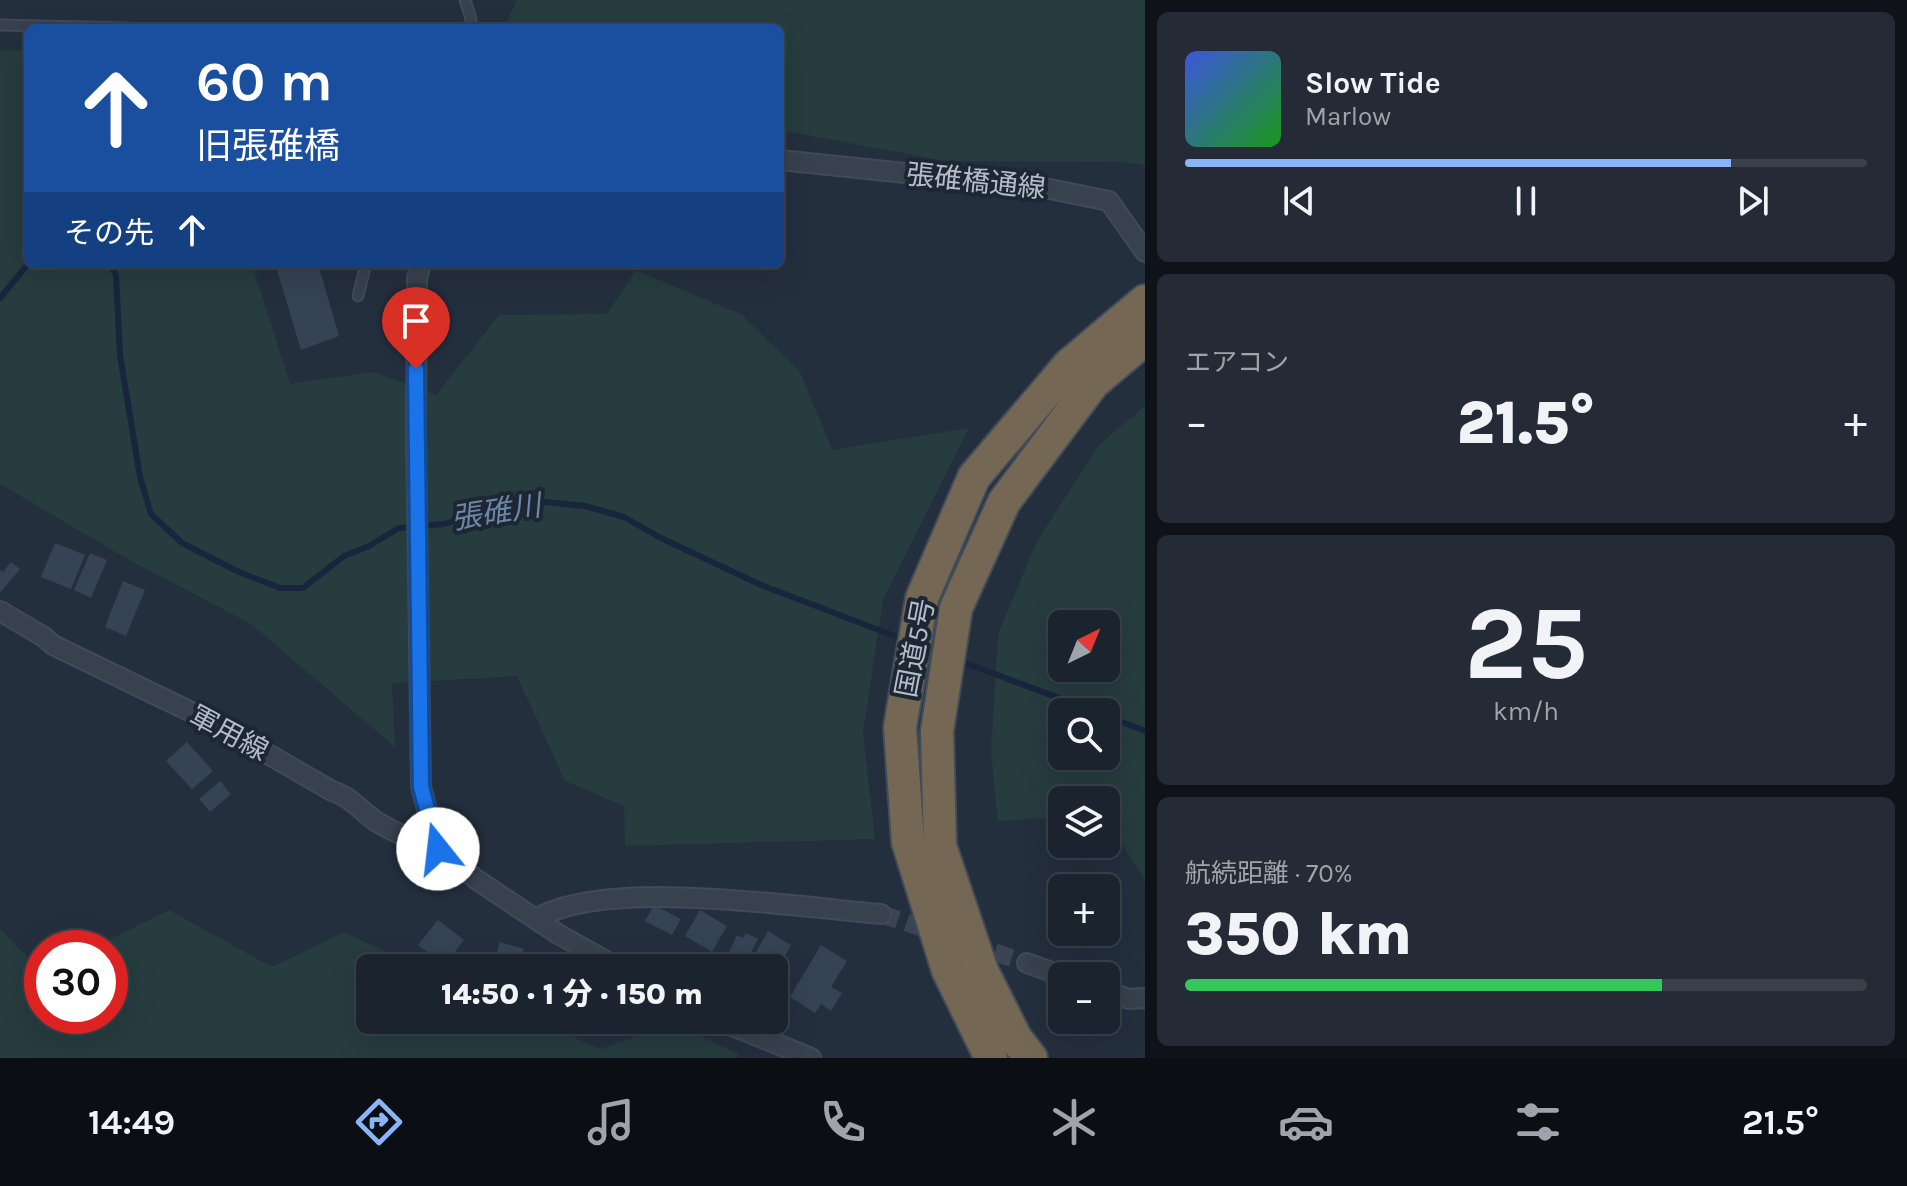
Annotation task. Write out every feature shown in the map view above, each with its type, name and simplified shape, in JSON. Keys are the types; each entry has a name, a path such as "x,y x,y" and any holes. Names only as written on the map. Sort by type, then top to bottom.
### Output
{"highway":[{"name":"国道5号","path":"991,1058 948,970 908,842 900,727 922,598 974,477 1069,365 1145,301"},
{"name":"国道5号","path":"1031,1058 1016,1039 982,971 940,846 937,731 956,608 1004,502 1093,383 1145,339"}],"street":[{"name":"張碓橋通線","path":"784,160 1040,187 1109,201 1145,252"},
{"path":"420,268 417,278 416,429 421,787 438,849"},
{"name":"軍用線","path":"0,611 53,645 216,724 341,794 376,821 409,839 438,849 477,880 595,954"},
{"path":"536,919 552,910 621,898 705,899 881,914"},
{"path":"1027,963 1048,971"},
{"path":"1120,996 1145,998"},
{"path":"752,1034 811,1058"}],"lane":[{"path":"465,0 471,24"},
{"path":"0,25 24,26"},
{"path":"358,296 365,268"}],"green space":[{"path":"517,0 1145,0 1145,165 1121,162 945,161 784,131 784,24 506,24"},
{"path":"0,50 24,51 24,268 253,268 290,384 373,372 436,395 499,315 607,314 636,270 742,315 800,372 832,450 969,428 883,600 863,733 875,839 625,846 624,806 565,781 517,676 392,683 395,747 251,624 124,557 0,484"},
{"path":"1145,406 1145,879 1120,841 1120,786 1048,786 1048,818 998,821 991,753 998,634 1037,541 1100,444"},
{"path":"169,910 272,967 344,932 392,954 356,954 356,1034 566,1034 600,1049 644,1034 695,1034 739,1054 737,1058 0,1058 0,929 24,954 24,1034 128,1034 128,930"}],"building":[{"path":"319,268 339,336 301,350 277,270"},
{"path":"55,543 85,555 71,589 41,577"},
{"path":"90,553 107,560 91,598 74,590"},
{"path":"11,562 20,569 0,593 0,570 3,572"},
{"path":"123,581 145,590 126,636 105,627"},
{"path":"187,742 213,771 192,789 166,761"},
{"path":"220,781 231,794 210,812 199,799"},
{"path":"654,905 681,919 672,935 645,921"},
{"path":"700,910 727,926 712,952 685,936"},
{"path":"438,920 464,940 453,954 430,954 418,945"},
{"path":"768,931 791,945 786,954 755,954"},
{"path":"746,933 758,939 750,954 728,954 737,935 743,938"},
{"path":"500,942 524,949 522,954 496,954"},
{"path":"821,945 847,961 831,987 842,993 831,1011 821,1004 815,1013 790,997"}],"waterway":[{"name":"張碓川","path":"0,298 25,268"},
{"name":"張碓川","path":"112,268 116,275 120,355 140,477 151,514 182,543 239,572 280,588 303,588 344,556 369,546 399,528 444,524 497,508 503,510 546,502 585,506 624,517 761,585 905,640"},
{"name":"張碓川","path":"957,660 1059,698"},
{"name":"張碓川","path":"1120,721 1145,731"}],"tunnel":[{"path":"881,914 941,934"},
{"path":"969,944 1027,963"}],"route":[{"path":"416,369 421,787 438,849"}]}
